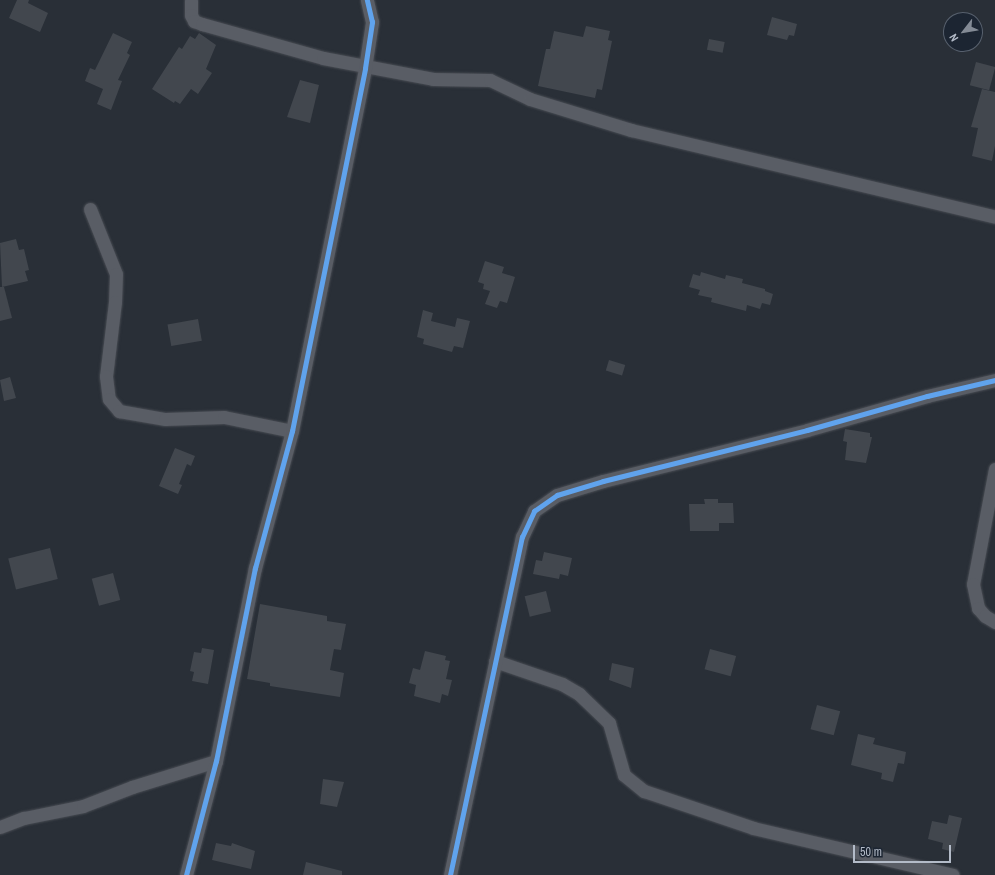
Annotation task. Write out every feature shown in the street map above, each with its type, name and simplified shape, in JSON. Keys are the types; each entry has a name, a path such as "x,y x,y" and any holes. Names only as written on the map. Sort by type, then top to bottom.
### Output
{"street":[{"path":"191,0 191,15 194,21 202,24 366,68 433,79 490,80 530,99 631,130 995,217"},
{"path":"186,875 216,761 255,568 292,431 366,68 372,22 366,0"},
{"path":"90,209 116,274 116,302 106,376 109,399 119,411 165,418 224,417 292,431"},
{"path":"450,875 495,660 528,521 534,511 557,495 603,481 807,430 926,396 995,380"},
{"path":"995,469 973,584 978,608 985,616 995,622"},
{"path":"495,660 562,684 579,694 609,723 624,775 644,791 752,828 953,875"},
{"path":"0,827 24,818 83,806 132,787 216,761"}],"building":[{"path":"17,0 29,0 28,3 48,13 40,32 9,18"},
{"path":"772,17 797,24 794,36 789,35 787,40 767,35"},
{"path":"586,26 610,31 608,40 612,41 602,90 597,89 595,98 538,86 546,49 550,49 554,31 583,37"},
{"path":"113,33 132,42 127,53 130,55 118,80 122,81 111,110 97,104 103,89 85,81 90,68 95,70"},
{"path":"199,33 216,45 206,69 212,73 198,94 191,89 180,104 175,101 174,103 152,89 179,47 182,49 190,36 195,39"},
{"path":"709,39 725,42 723,53 707,50"},
{"path":"976,62 995,67 989,90 970,85"},
{"path":"300,80 319,85 310,123 287,117"},
{"path":"982,89 995,92 995,146 992,161 972,156 978,128 971,127"},
{"path":"16,239 19,250 24,249 29,270 25,271 28,281 2,287 0,243"},
{"path":"485,261 504,267 502,273 515,277 507,303 500,301 497,308 485,304 490,291 483,289 484,284 478,282"},
{"path":"701,272 725,279 726,275 743,279 742,283 765,289 765,291 773,294 770,305 762,303 760,309 747,305 746,311 711,302 712,298 698,295 700,290 689,287 693,274 700,276"},
{"path":"0,287 4,287 12,318 0,321"},
{"path":"423,310 433,313 431,321 455,327 457,318 470,321 463,348 454,346 452,352 423,344 424,339 417,337"},
{"path":"198,319 202,341 171,346 167,324"},
{"path":"609,360 625,365 622,375 606,371"},
{"path":"10,377 16,398 4,401 0,380"},
{"path":"845,429 870,433 870,437 872,437 866,463 845,460 847,442 843,441"},
{"path":"175,448 195,456 191,466 187,464 179,484 182,485 178,494 159,486"},
{"path":"704,499 718,499 718,503 733,503 734,523 719,523 719,531 690,531 689,504 705,504"},
{"path":"50,548 58,579 16,589 8,558"},
{"path":"544,552 572,558 568,576 560,574 559,579 533,574 536,560 542,561"},
{"path":"113,573 120,600 99,606 92,579"},
{"path":"546,591 551,611 530,617 525,596"},
{"path":"260,604 327,616 327,621 346,624 341,650 334,649 330,670 344,673 340,697 270,686 270,683 247,679"},
{"path":"202,648 214,650 208,684 192,681 194,672 190,671 194,652 201,653"},
{"path":"710,649 736,656 731,676 705,669"},
{"path":"425,651 446,656 445,660 450,661 446,679 452,680 448,696 442,694 440,703 414,696 416,685 409,683 413,668 420,670"},
{"path":"612,663 634,668 631,688 609,680"},
{"path":"817,705 840,711 834,735 811,729"},
{"path":"858,734 875,738 873,744 906,752 904,764 898,763 893,782 881,779 882,773 851,765"},
{"path":"323,779 344,782 337,807 320,804"},
{"path":"949,815 962,818 954,852 942,849 943,843 928,839 932,821 947,824"},
{"path":"216,843 231,846 232,843 255,851 251,869 212,860"},
{"path":"306,862 342,871 342,875 303,875"}],"cycle path":[{"path":"186,875 216,761 255,568 292,431 365,68 372,22 367,0"},
{"path":"450,875 522,537 534,511 557,495 603,481 807,430 927,396 995,380"}]}
